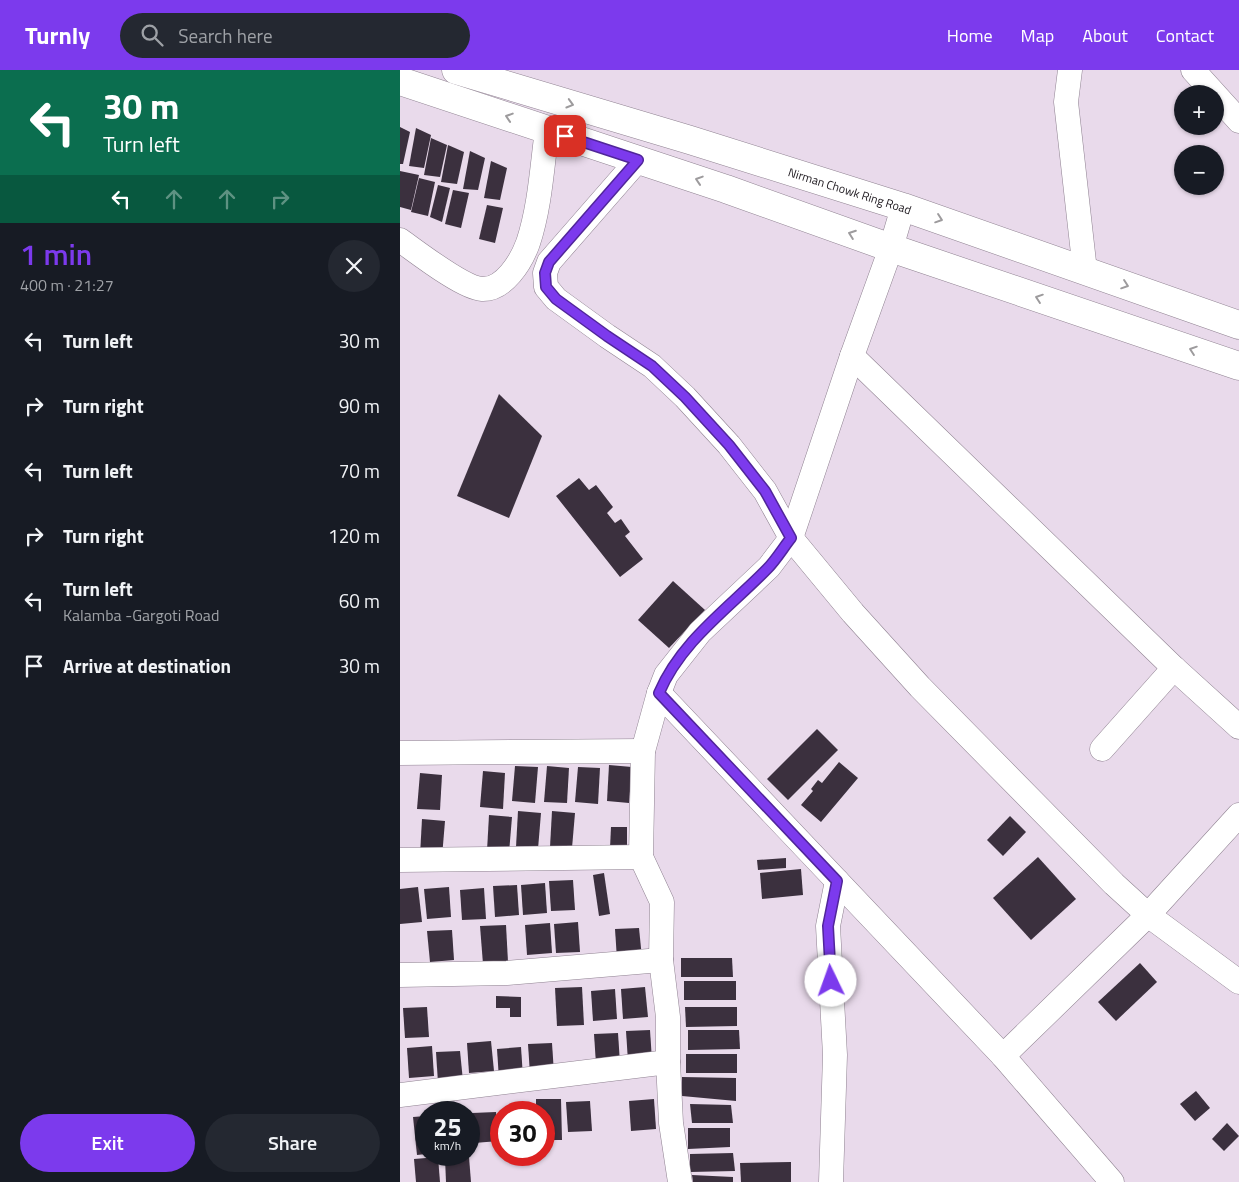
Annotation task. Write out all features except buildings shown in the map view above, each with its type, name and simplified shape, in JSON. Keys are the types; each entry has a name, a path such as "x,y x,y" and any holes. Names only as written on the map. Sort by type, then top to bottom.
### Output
{"main road":[{"name":"Nirman Chowk Ring Road","path":"456,70 904,207 1239,325"},
{"path":"400,81 726,189 891,248 1239,366"}],"street":[{"path":"1070,70 1066,102 1085,271"},
{"path":"1193,70 1239,121"},
{"path":"400,240 459,281 481,289 498,286 515,267 527,244 539,194 547,130"},
{"path":"638,160 549,262 545,273 551,293 607,336 652,366 685,397 729,445 765,491 791,538 853,613 920,687 1114,884 1148,915 1239,982"},
{"path":"680,1182 671,1123 668,1017 661,960 662,902 640,857 643,751 659,693 666,676 700,632 769,567 791,538 904,207"},
{"path":"852,356 1174,668 1239,727"},
{"path":"1102,749 1174,668"},
{"path":"659,693 1002,1056 1112,1182"},
{"path":"400,753 643,751"},
{"path":"1002,1056 1148,915 1239,815"},
{"path":"400,860 640,857"},
{"path":"831,1182 835,1055 828,926 837,881"},
{"path":"400,975 507,973 661,960"},
{"path":"400,1095 668,1062"}],"route":[{"path":"565,136 638,160 549,262 545,273 546,287 556,299 652,366 685,397 729,445 765,491 791,538 769,567 700,632 666,676 659,693 837,881 828,926 831,981"}]}
